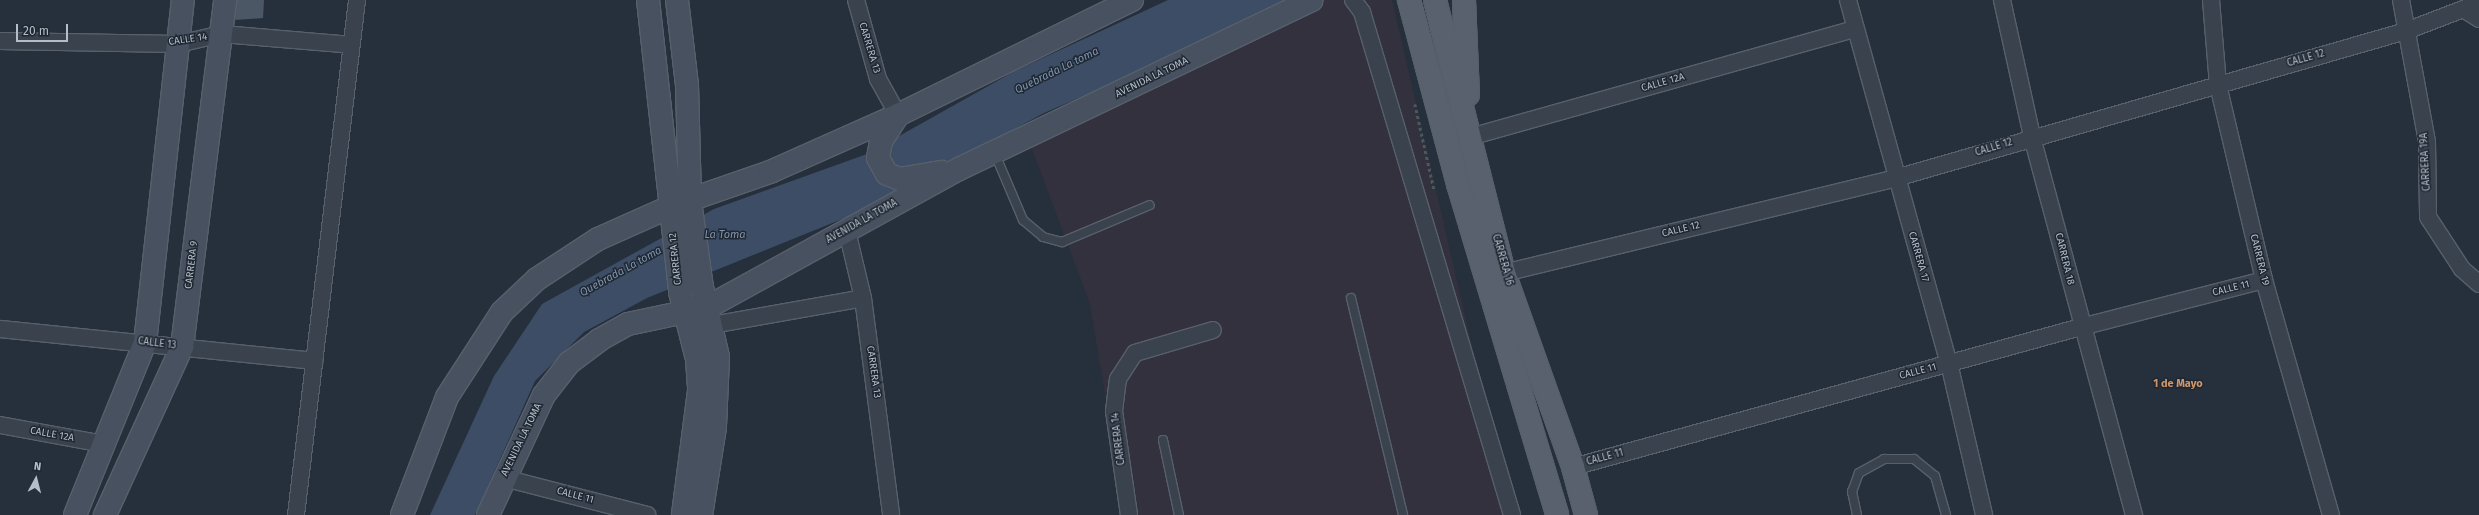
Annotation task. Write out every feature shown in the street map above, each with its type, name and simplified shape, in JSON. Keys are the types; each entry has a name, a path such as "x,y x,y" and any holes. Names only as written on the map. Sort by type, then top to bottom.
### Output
{"main road":[{"path":"75,515 145,343 183,0"},
{"name":"CARRERA 9","path":"105,515 182,347 222,34 225,0"},
{"name":"CARRERA 12","path":"648,0 681,208 707,306 718,358 718,395 701,515"},
{"name":"CARRERA 12","path":"677,0 687,85 681,208 680,292 684,313 697,359 699,391 683,515"},
{"path":"402,515 447,397 502,312 537,279 579,250 770,172 898,115 1132,0"},
{"name":"AVENIDA LA TOMA","path":"488,515 544,395 569,363 628,324 684,313 707,306 847,231 959,168 995,154 1312,0"},
{"name":"CARRERA 16","path":"1409,0 1458,184 1557,515"},
{"name":"CARRERA 16","path":"1435,0 1504,273 1573,467 1586,515"},
{"path":"1464,0 1470,135"},
{"path":"898,115 881,141 878,158 887,174 900,179 959,168"}],"street":[{"path":"296,515 357,0"},
{"name":"CARRERA 13","path":"856,0 878,79 898,115"},
{"path":"1353,0 1362,12 1512,515"},
{"name":"CARRERA 17","path":"1848,0 1896,178 1949,363 1984,515"},
{"name":"CARRERA 18","path":"2002,0 2032,137 2081,327 2134,515"},
{"name":"CARRERA 19","path":"2211,0 2218,85 2264,280 2330,515"},
{"name":"CARRERA 19A","path":"2401,0 2427,142 2428,217 2462,269 2479,284"},
{"name":"CALLE 12","path":"1504,273 1896,178 2032,137 2406,31 2479,3"},
{"path":"2463,9 2479,19"},
{"name":"CALLE 12A","path":"1470,135 1855,29"},
{"name":"CALLE 14","path":"0,41 178,44 222,34 352,45"},
{"name":"CARRERA 13","path":"847,231 863,298 891,515"},
{"name":"CALLE 11","path":"1573,467 2081,327 2264,280"},
{"path":"707,306 863,298"},
{"name":"CALLE 13","path":"0,329 314,361"},
{"name":"CARRERA 14","path":"1129,515 1114,411 1118,379 1135,353 1213,330"},
{"name":"CALLE 12A","path":"0,425 104,444"},
{"name":"CALLE 11","path":"504,478 647,515"}],"lane":[{"path":"995,154 1023,220 1043,237 1062,242 1150,205"},
{"path":"1351,298 1403,515"},
{"path":"1163,440 1179,515"},
{"path":"1857,515 1852,492 1859,473 1884,459 1914,459 1935,476 1946,515"}],"shaded area":[{"path":"1315,0 1392,0 1511,515 1125,515 1090,304 1028,138"}],"water":[{"name":"La Toma","path":"1168,0 1305,0 1044,113 857,213 647,298 584,332 535,381 475,515 430,515 494,376 542,304 714,209 867,154 1015,71"}],"building":[{"path":"237,0 264,0 263,18 235,20"}],"district":[{"name":"1 de Mayo","path":"2178,384"}],"water label":[{"name":"Quebrada La toma","path":"1057,71"},
{"name":"Quebrada La toma","path":"621,272"}]}
